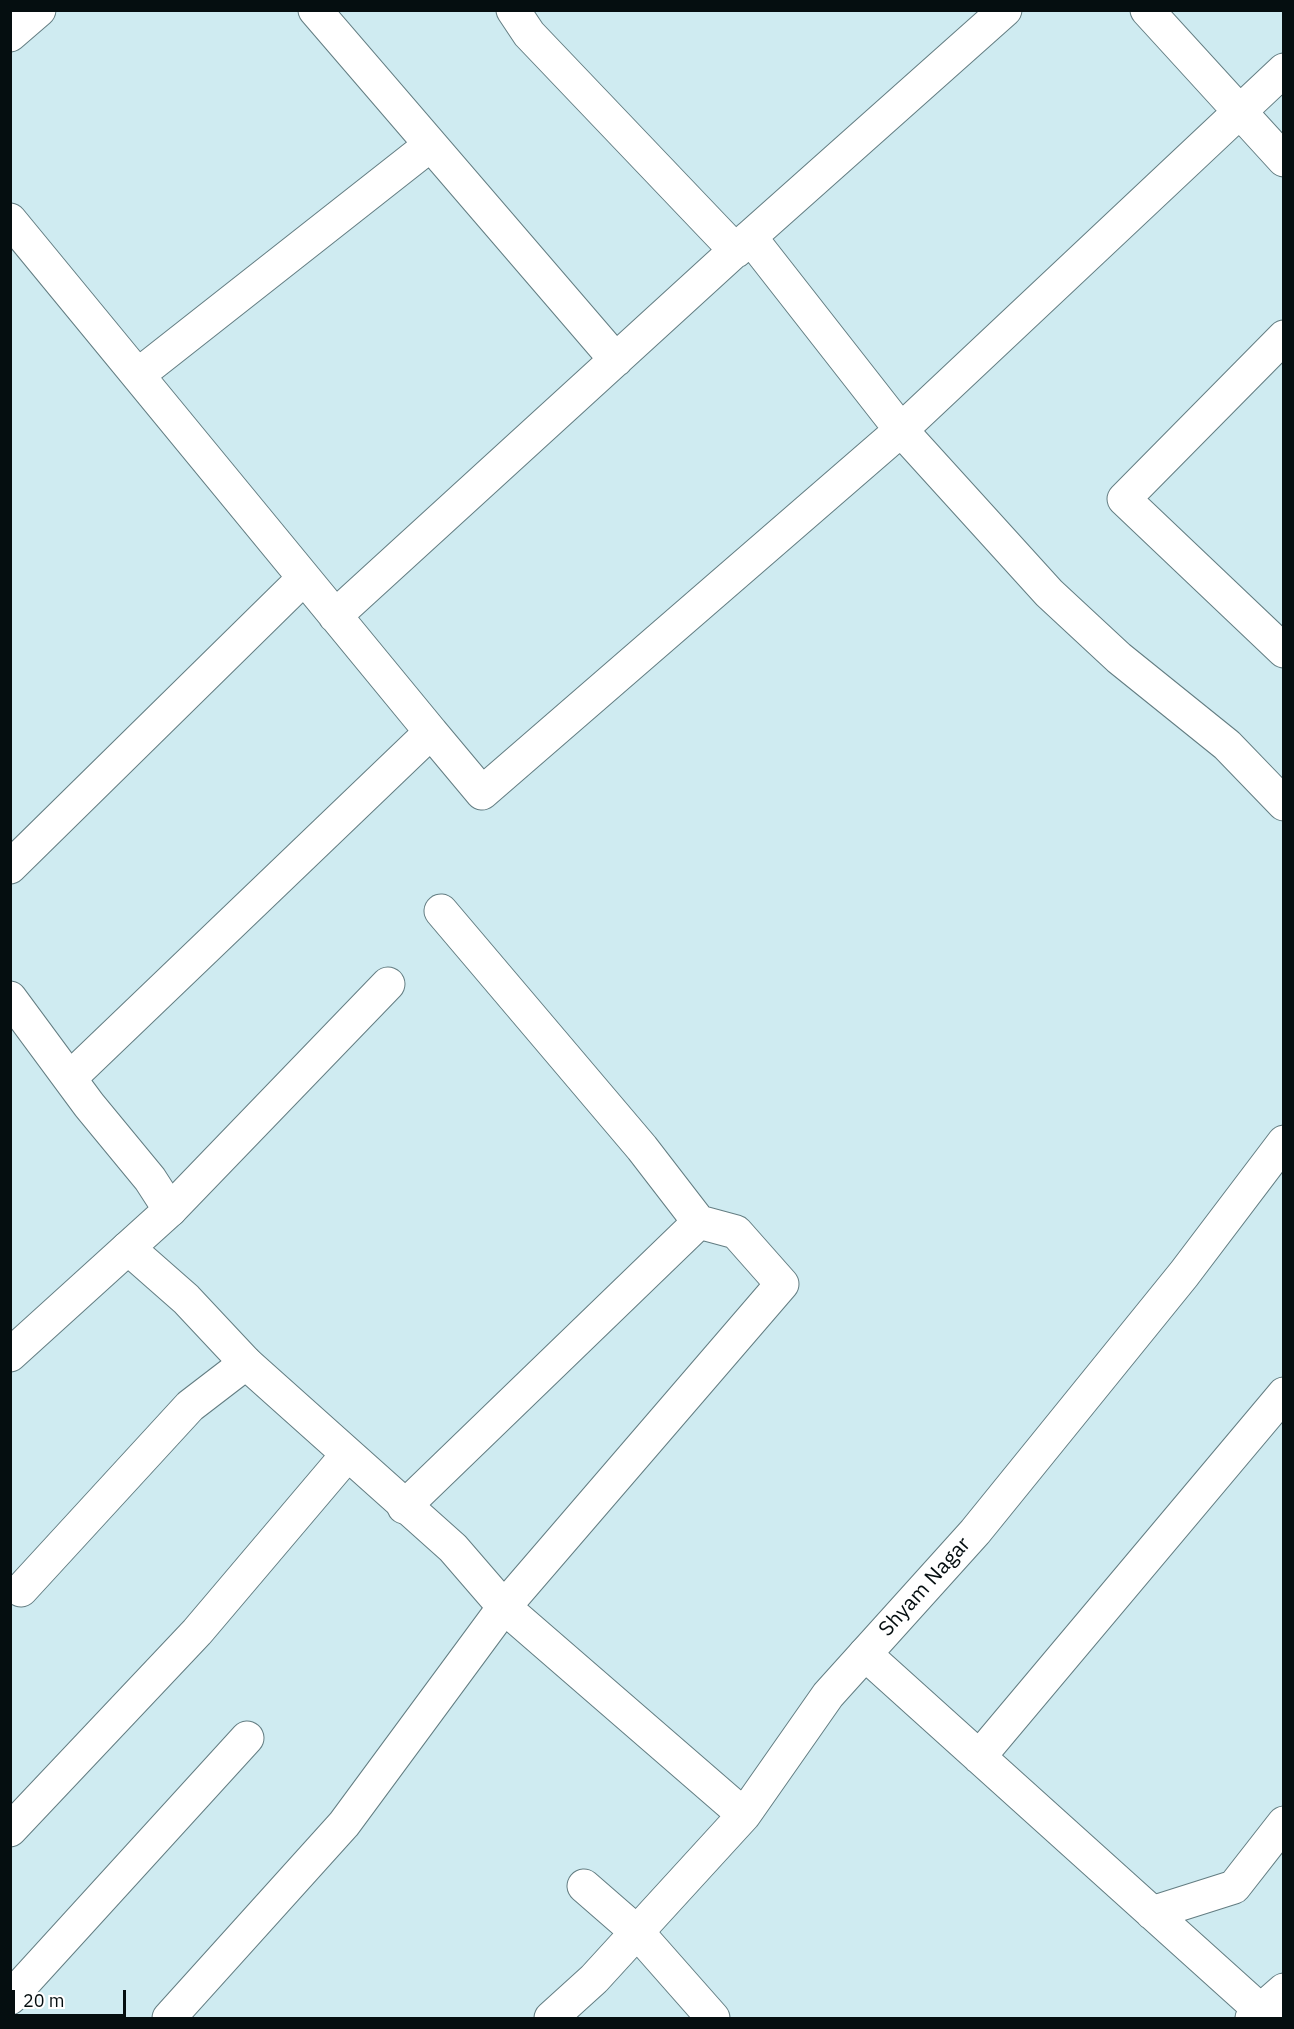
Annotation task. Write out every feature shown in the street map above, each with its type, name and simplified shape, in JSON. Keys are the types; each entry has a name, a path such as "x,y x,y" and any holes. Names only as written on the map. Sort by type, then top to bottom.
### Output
{"street":[{"path":"10,35 39,10"},
{"path":"315,10 429,146 615,360"},
{"path":"513,10 529,34 743,244 901,430 1049,592 1119,658 1227,745 1284,804"},
{"path":"335,616 743,244 1005,10"},
{"path":"1147,10 1284,159"},
{"path":"10,220 482,793 901,430 1284,70"},
{"path":"138,375 429,146"},
{"path":"1284,338 1124,500 1284,651"},
{"path":"10,867 304,578"},
{"path":"70,1078 430,732"},
{"path":"169,2019 344,1824 504,1607 782,1284 736,1232 699,1222 642,1148 441,911"},
{"path":"10,1355 170,1210 388,984"},
{"path":"10,998 150,1179 170,1210"},
{"name":"Shyam Nagar","path":"551,2019 638,1933 744,1815 828,1695 982,1523 1185,1274 1284,1142"},
{"path":"404,1507 699,1222"},
{"path":"128,1248 186,1299 246,1363 404,1507 453,1548 504,1607 744,1815"},
{"path":"14,1591 190,1406 246,1363"},
{"path":"979,1757 1284,1394"},
{"path":"10,1830 191,1638 347,1455"},
{"path":"865,1654 1152,1913 1266,2009"},
{"path":"10,1998 247,1738"},
{"path":"1152,1913 1233,1887 1284,1823"},
{"path":"584,1886 638,1933 713,2019"}]}
